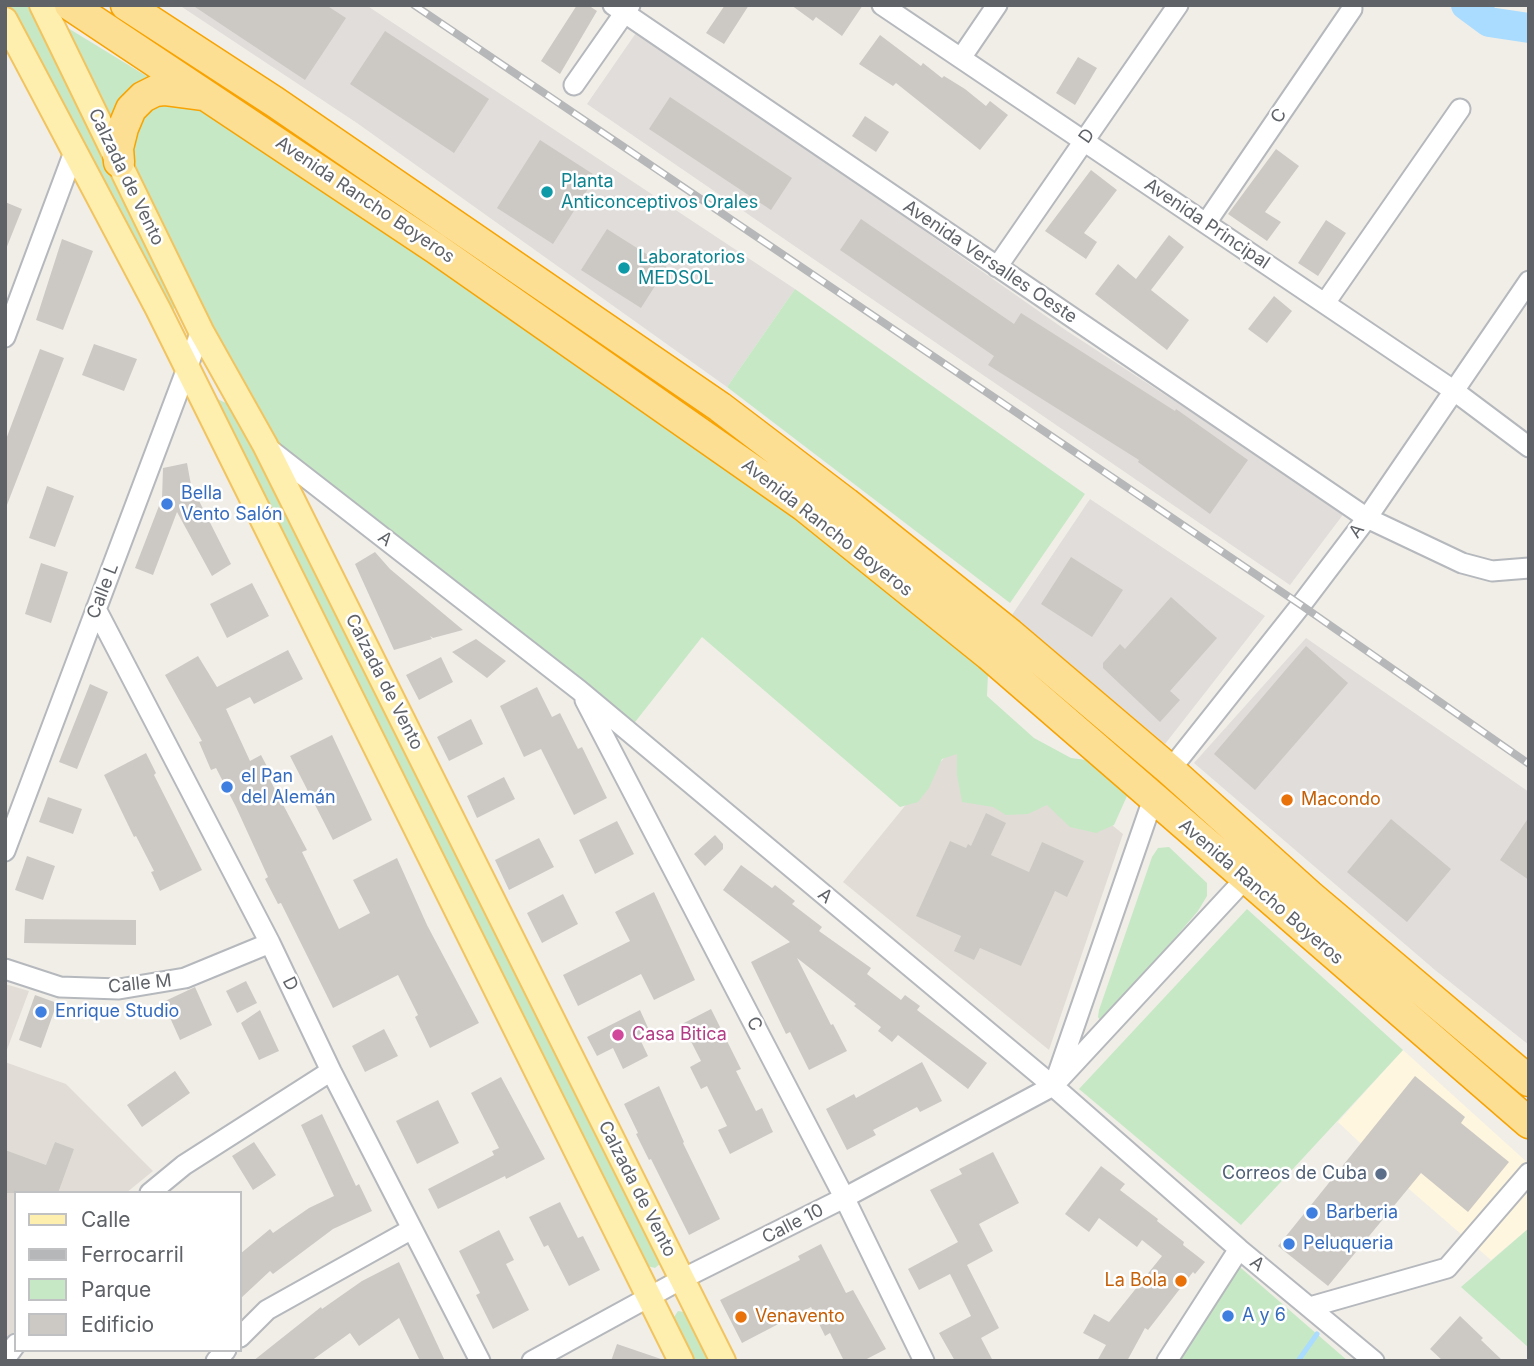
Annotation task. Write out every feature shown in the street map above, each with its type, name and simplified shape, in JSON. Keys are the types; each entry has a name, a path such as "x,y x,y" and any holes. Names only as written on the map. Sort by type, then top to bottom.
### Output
{"highway":[{"name":"Avenida Rancho Boyeros","path":"71,5 435,247 803,506 989,655 1529,1123"},
{"path":"129,6 133,33 150,58"},
{"name":"Avenida Rancho Boyeros","path":"129,6 275,102 720,407 846,503 988,616 1170,769 1309,895 1524,1075"},
{"path":"119,162 118,148 123,128 131,109 143,97 164,90 210,96"}],"main road":[{"name":"Calzada de Vento","path":"42,5 201,331 265,445 723,1361"},
{"name":"Calzada de Vento","path":"5,20 158,309 681,1361"},
{"path":"158,309 166,316 175,315 183,307 183,295"},
{"path":"200,393 211,379 217,377 231,386"}],"street":[{"name":"Avenida Principal","path":"882,5 1453,390 1529,447"},
{"path":"961,58 997,5"},
{"name":"D","path":"998,267 1178,5"},
{"path":"574,85 622,8"},
{"name":"Avenida Versalles Oeste","path":"622,8 1367,518 1462,563 1492,570 1529,568"},
{"name":"C","path":"1206,223 1352,9"},
{"path":"1325,303 1460,109"},
{"path":"5,337 74,152"},
{"name":"A","path":"1170,769 1367,518 1529,281"},
{"name":"Calle L","path":"5,850 201,331"},
{"name":"A","path":"265,445 579,690 1053,1086 1239,1249 1374,1361"},
{"name":"D","path":"96,609 270,943 331,1071 480,1361"},
{"name":"C","path":"579,690 844,1198 924,1361"},
{"path":"1053,1086 1153,799"},
{"name":"Calle 10","path":"532,1361 682,1279 844,1198 1053,1086 1245,879"},
{"name":"Calle M","path":"5,969 60,987 119,989 186,978 270,943"},
{"path":"152,1191 184,1165 331,1071"},
{"path":"1310,1307 1447,1268 1529,1173"},
{"path":"242,1335 267,1310 412,1228"},
{"path":"1167,1361 1239,1249"}],"shaded area":[{"path":"179,5 366,5 795,289 727,387 357,123"},
{"path":"638,30 1067,331 1345,512 1290,585 587,104"},
{"path":"1090,499 1265,616 1165,744 1012,615"},
{"path":"1306,638 1529,792 1529,1045 1435,970 1194,763"},
{"path":"978,716 1123,834 1049,1050 843,882"},
{"path":"5,984 29,991 5,1055"},
{"path":"1403,1050 1529,1164 1529,1228 1491,1260 1409,1189 1338,1122"},
{"path":"5,1062 66,1084 153,1171 128,1191 14,1191 14,1332 5,1346"}],"green space":[{"path":"8,5 27,5 84,113 177,303 172,312 46,84"},
{"path":"63,25 153,80 115,108 107,123"},
{"path":"192,93 807,524 988,673 987,696 1034,738 1071,758 1094,761 1127,788 1127,796 1114,825 1096,833 1070,827 1047,805 1028,814 1006,815 993,807 962,802 957,775 957,754 942,759 929,788 918,802 900,807 702,637 628,731 265,445 119,162 131,109"},
{"path":"795,289 1085,494 1010,603 727,387"},
{"path":"209,395 228,404 240,417 661,1263 655,1268 647,1266"},
{"path":"1169,847 1207,883 1207,896 1198,911 1106,1018 1100,1020 1099,1010 1152,857 1158,848"},
{"path":"1247,909 1403,1050 1241,1225 1079,1089"},
{"path":"1529,1228 1529,1348 1461,1287"},
{"path":"1226,1255 1348,1361 1164,1361"},
{"path":"678,1311 689,1313 714,1361 692,1361 672,1320"}],"building":[{"path":"192,5 326,5 346,18 305,80"},
{"path":"577,5 588,5 597,11 560,74 541,61"},
{"path":"725,5 749,5 724,44 706,33"},
{"path":"791,5 863,5 842,36 816,17 813,21"},
{"path":"385,31 489,99 454,153 350,84"},
{"path":"880,35 921,66 923,63 942,78 944,76 965,89 986,106 990,101 1008,115 980,150 896,83 893,86 859,64"},
{"path":"1078,57 1097,68 1075,105 1056,93"},
{"path":"670,97 792,178 771,210 649,129"},
{"path":"865,116 889,132 876,152 852,136"},
{"name":"Planta Anticonceptivos Orales","path":"540,140 596,176 553,244 497,208"},
{"path":"1276,149 1299,166 1265,212 1281,222 1267,241 1228,214"},
{"path":"1091,170 1117,190 1084,233 1097,242 1086,259 1045,231"},
{"path":"5,202 22,209 6,249 5,249"},
{"path":"861,219 1014,324 1021,313 1175,411 1176,409 1248,460 1210,514 1138,462 1139,460 988,365 994,356 840,250"},
{"path":"1326,220 1346,233 1318,276 1298,263"},
{"name":"Laboratorios MEDSOL","path":"607,229 667,267 641,308 581,270"},
{"path":"1169,235 1184,247 1151,290 1189,320 1167,350 1095,294 1118,264 1136,279"},
{"path":"62,239 93,251 63,330 36,320"},
{"path":"1274,296 1292,311 1267,343 1248,329"},
{"path":"94,344 137,359 124,391 82,375"},
{"path":"40,349 64,358 5,510 5,442"},
{"path":"187,463 191,485 231,564 212,576 177,512 153,575 135,568 162,498 163,468"},
{"path":"47,486 74,496 55,547 29,538"},
{"path":"375,552 390,569 463,630 433,638 430,636 432,639 394,650 355,564"},
{"path":"1071,557 1123,590 1092,637 1041,604"},
{"path":"41,563 68,572 51,623 25,614"},
{"path":"252,583 269,616 227,638 210,604"},
{"path":"1171,597 1217,638 1170,691 1180,700 1160,722 1103,668 1103,663 1120,644 1125,649"},
{"path":"476,639 506,661 487,678 452,652"},
{"path":"1306,646 1348,683 1255,790 1214,754"},
{"path":"288,650 303,679 254,704 250,697 226,709 250,761 261,755 272,776 269,778 307,850 302,852 339,929 370,913 353,880 397,858 427,925 479,1023 430,1048 415,1017 418,1015 398,975 333,1008 281,903 278,904 265,879 268,877 236,807 216,768 211,770 199,742 202,741 165,675 198,656 217,687"},
{"path":"441,657 453,682 419,700 406,675"},
{"path":"90,684 108,692 77,769 59,762"},
{"path":"537,687 552,717 560,713 578,749 582,747 607,798 574,815 541,749 524,757 500,706"},
{"path":"471,719 483,744 449,761 437,737"},
{"path":"332,735 372,820 333,840 290,756"},
{"path":"146,753 156,773 154,775 202,870 160,891 151,872 154,871 104,775"},
{"path":"504,777 515,799 477,818 467,796"},
{"path":"48,797 82,809 73,834 39,822"},
{"path":"986,813 1006,823 991,855 1029,872 1042,842 1084,861 1067,897 1055,891 1021,966 980,948 974,960 954,951 961,936 916,916 950,841 966,848 968,844 971,846"},
{"path":"1529,817 1529,880 1500,860"},
{"path":"1391,819 1451,869 1407,922 1347,872"},
{"path":"617,821 634,854 595,874 579,840"},
{"path":"715,835 723,844 723,849 705,866 694,854"},
{"path":"539,838 554,867 509,890 495,860"},
{"path":"27,856 55,866 43,900 15,890"},
{"path":"741,865 772,888 775,885 795,901 792,904 822,927 819,931 871,968 867,974 901,1000 905,995 920,1006 917,1010 987,1063 968,1089 898,1035 892,1042 878,1031 881,1027 854,1006 856,1004 797,958 847,1051 809,1070 790,1032 786,1034 751,962 790,942 723,890"},
{"path":"654,892 695,980 654,1000 641,974 578,1006 563,975 630,941 615,912"},
{"path":"563,894 578,924 542,943 527,913"},
{"path":"25,919 136,920 136,945 24,943"},
{"path":"246,981 257,1003 237,1013 226,991"},
{"path":"195,987 212,1025 180,1040 163,1002"},
{"path":"35,995 57,1003 41,1048 19,1040"},
{"path":"711,1009 741,1069 736,1071 756,1111 762,1108 773,1132 730,1154 718,1130 727,1126 707,1086 701,1089 690,1067 701,1061 682,1024"},
{"path":"260,1010 279,1051 259,1060 241,1023"},
{"path":"640,1010 649,1030 638,1035 648,1056 623,1069 613,1048 597,1056 587,1037"},
{"path":"384,1029 398,1056 365,1072 352,1046"},
{"path":"922,1062 942,1101 920,1112 917,1107 873,1130 876,1135 847,1150 826,1109 854,1094 856,1098"},
{"path":"175,1071 190,1093 142,1127 127,1105"},
{"path":"1415,1076 1465,1117 1461,1123 1509,1162 1468,1212 1421,1173 1328,1286 1278,1246"},
{"path":"501,1077 545,1159 438,1209 428,1189 494,1155 492,1151 499,1148 471,1093"},
{"path":"659,1086 720,1219 689,1235 636,1134 638,1133 624,1104"},
{"path":"438,1100 459,1143 417,1164 396,1121"},
{"path":"322,1114 356,1186 359,1184 372,1211 333,1229 273,1274 270,1271 242,1297 242,1252 270,1229 273,1233 309,1208 334,1196 301,1125"},
{"path":"55,1142 74,1149 59,1191 5,1193 5,1150 46,1165"},
{"path":"254,1142 276,1175 253,1190 232,1156"},
{"path":"993,1152 1019,1203 979,1224 993,1251 967,1265 999,1328 981,1338 993,1361 955,1361 939,1333 971,1316 950,1274 919,1290 908,1269 958,1242 930,1190 962,1174 959,1169"},
{"path":"1101,1166 1125,1184 1120,1190 1158,1219 1157,1221 1184,1242 1183,1245 1205,1262 1195,1274 1193,1272 1148,1330 1145,1328 1127,1361 1097,1361 1106,1345 1083,1333 1094,1314 1109,1322 1162,1256 1142,1240 1137,1247 1099,1218 1089,1232 1065,1214"},
{"path":"560,1202 578,1238 583,1236 600,1270 569,1286 548,1245 544,1247 529,1217"},
{"path":"499,1230 514,1260 506,1264 529,1310 493,1329 476,1295 480,1293 459,1251"},
{"path":"821,1244 846,1293 853,1290 886,1349 863,1361 844,1361 830,1333 825,1336 811,1307 742,1343 720,1300 800,1260 798,1256"},
{"path":"399,1262 445,1361 420,1361 399,1318 359,1346 350,1333 311,1361 253,1361 321,1307 322,1309 362,1281"},
{"path":"1460,1316 1503,1361 1443,1361 1430,1349"},
{"path":"617,1344 661,1359 611,1361"}],"waterway":[{"path":"1466,5 1489,22 1529,28"},
{"path":"1298,1361 1317,1334"}],"railway":[{"path":"414,5 1301,605 1529,764"}],"place":[{"name":"Planta Anticonceptivos Orales","path":"547,192"},
{"name":"Laboratorios MEDSOL","path":"624,268"},
{"name":"Bella Vento Salón","path":"167,504"},
{"name":"el Pan del Alemán","path":"227,787"},
{"name":"Macondo","path":"1287,800"},
{"name":"Enrique Studio","path":"41,1012"},
{"name":"Casa Bitica","path":"618,1035"},
{"name":"Correos de Cuba","path":"1381,1174"},
{"name":"Barberia","path":"1312,1213"},
{"name":"Peluqueria","path":"1289,1244"},
{"name":"La Bola","path":"1181,1281"},
{"name":"A y 6","path":"1228,1316"},
{"name":"Venavento","path":"741,1317"}]}
